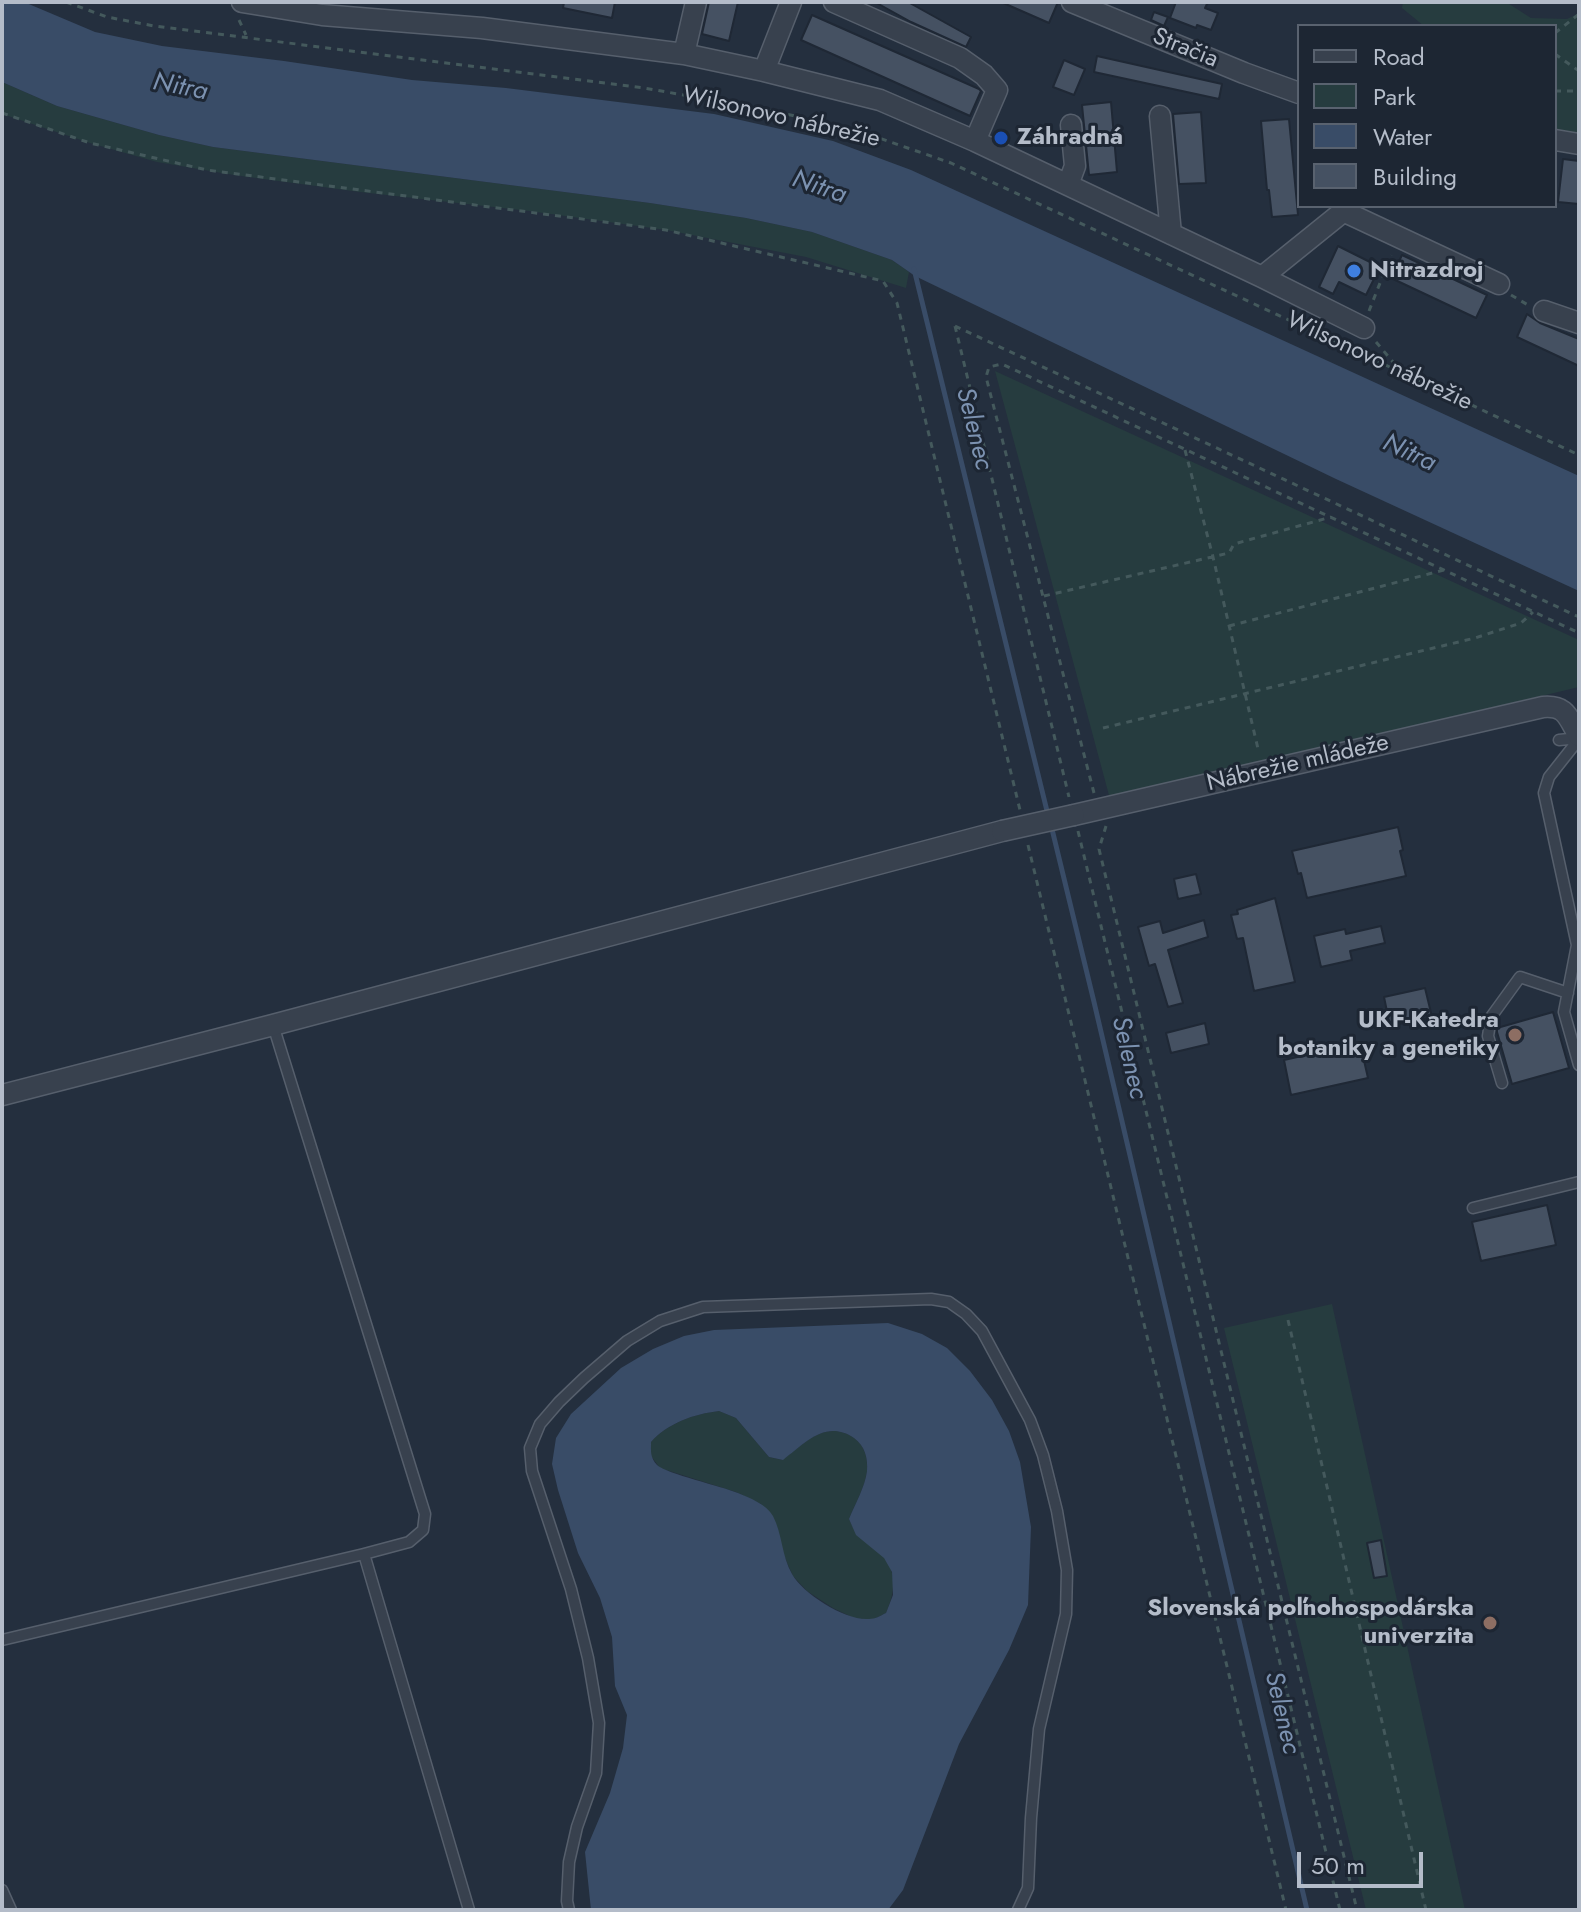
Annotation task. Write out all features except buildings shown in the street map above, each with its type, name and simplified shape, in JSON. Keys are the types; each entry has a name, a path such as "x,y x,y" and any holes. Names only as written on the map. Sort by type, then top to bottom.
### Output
{"street":[{"name":"Wilsonovo nábrežie","path":"242,2 322,15 415,12 482,28 684,54 880,100 975,141 1364,328"},
{"name":"Wilsonovo nábrežie","path":"684,54 696,2"},
{"name":"Wilsonovo nábrežie","path":"764,71 791,2"},
{"path":"834,2 960,58 984,75 997,90 975,141"},
{"name":"Stračia","path":"1072,2 1297,92"},
{"path":"1160,116 1171,234"},
{"path":"1068,185 1075,166 1071,125"},
{"path":"1557,140 1579,144"},
{"path":"1262,277 1341,209 1499,284"},
{"path":"1544,311 1579,323"},
{"name":"Nábrežie mládeže","path":"2,1095 1002,831 1543,707 1555,706 1564,711 1574,738"}],"lane":[{"path":"1574,738 1549,777 1544,793 1577,945 1564,1012 1579,1065"},
{"path":"1502,1083 1488,1036 1491,1017 1520,977 1568,993"},
{"path":"2,1640 364,1554 409,1542 423,1530 425,1514 273,1025"},
{"path":"1473,1208 1579,1182"},
{"path":"569,1910 569,1862 577,1827 596,1773 599,1723 588,1658 571,1589 532,1471 530,1448 540,1424 584,1378 627,1341 660,1321 685,1312 703,1307 931,1299 949,1302 982,1331 1030,1420 1043,1455 1057,1511 1067,1570 1066,1614 1039,1729 1028,1888 1018,1910"},
{"path":"364,1554 469,1910"},
{"path":"2,1890 11,1910"}],"path":[{"name":"Wilsonovo nábrežie","path":"66,2 107,17 154,26 644,88 853,129 951,163 1579,455"},
{"path":"1557,31 1579,14"},
{"path":"1557,55 1579,71"},
{"path":"1557,91 1579,91"},
{"path":"2,113 90,143 207,170 666,230 883,281 897,303 1020,813"},
{"path":"1399,237 1371,302 1364,328 1402,372"},
{"path":"1499,284 1514,298 1544,311"},
{"path":"1340,1910 955,326 1579,617"},
{"path":"1357,1910 1099,849 1112,807 1095,798 986,377 989,367 1002,364 1579,633"},
{"path":"1185,450 1264,772"},
{"path":"1043,597 1229,553 1234,544 1331,517"},
{"path":"1229,626 1444,570"},
{"path":"1103,728 1475,638 1521,623 1533,612"},
{"path":"1028,844 1286,1910"},
{"path":"1288,1320 1426,1910"}],"green space":[{"path":"1403,2 1506,2 1531,18 1567,19 1579,13 1579,135 1557,132 1557,24 1422,24 1402,8"},
{"path":"2,82 57,106 213,147 650,203 812,232 892,260 909,272 906,288 806,257 666,230 360,192 157,162 2,114"},
{"path":"995,371 1579,640 1579,687 1110,799"},
{"path":"1332,1304 1465,1910 1366,1910 1224,1328"},
{"path":"719,1411 736,1418 769,1457 782,1460 825,1432 844,1433 861,1445 867,1471 849,1519 861,1538 884,1557 891,1570 893,1592 886,1613 872,1620 854,1618 833,1608 807,1591 793,1576 761,1504 736,1492 660,1468 651,1456 651,1442 658,1435 682,1420"}],"water":[{"name":"Nitra","path":"2,2 24,2 95,32 162,46 412,80 506,88 714,114 833,141 911,170 1579,476 1579,591 1336,479 915,276 892,260 812,232 650,203 213,147 57,106 2,82"},
{"path":"888,1323 922,1334 947,1348 970,1371 992,1400 1009,1431 1020,1462 1031,1527 1028,1605 1009,1650 959,1744 903,1890 888,1910 591,1910 585,1852 610,1793 623,1748 627,1715 615,1686 612,1637 600,1598 578,1553 558,1490 552,1464 556,1438 571,1414 621,1368 653,1349 684,1336 714,1330","holes":["719,1411 736,1418 769,1457 783,1460 825,1432 844,1433 861,1445 867,1471 849,1519 856,1535 884,1558 892,1572 893,1595 886,1613 873,1618 860,1618 826,1605 805,1590 792,1574 776,1523 766,1508 738,1493 663,1468 653,1459 651,1442 673,1425 700,1414"]}],"waterway":[{"name":"Selenec","path":"914,269 1048,815"},
{"name":"Selenec","path":"1051,825 1307,1910"}],"place":[{"name":"Záhradná","path":"1001,138"},
{"name":"Nitrazdroj","path":"1354,271"},
{"name":"UKF-Katedra botaniky a genetiky","path":"1515,1035"},
{"name":"Slovenská poľnohospodárska univerzita","path":"1490,1623"}]}
